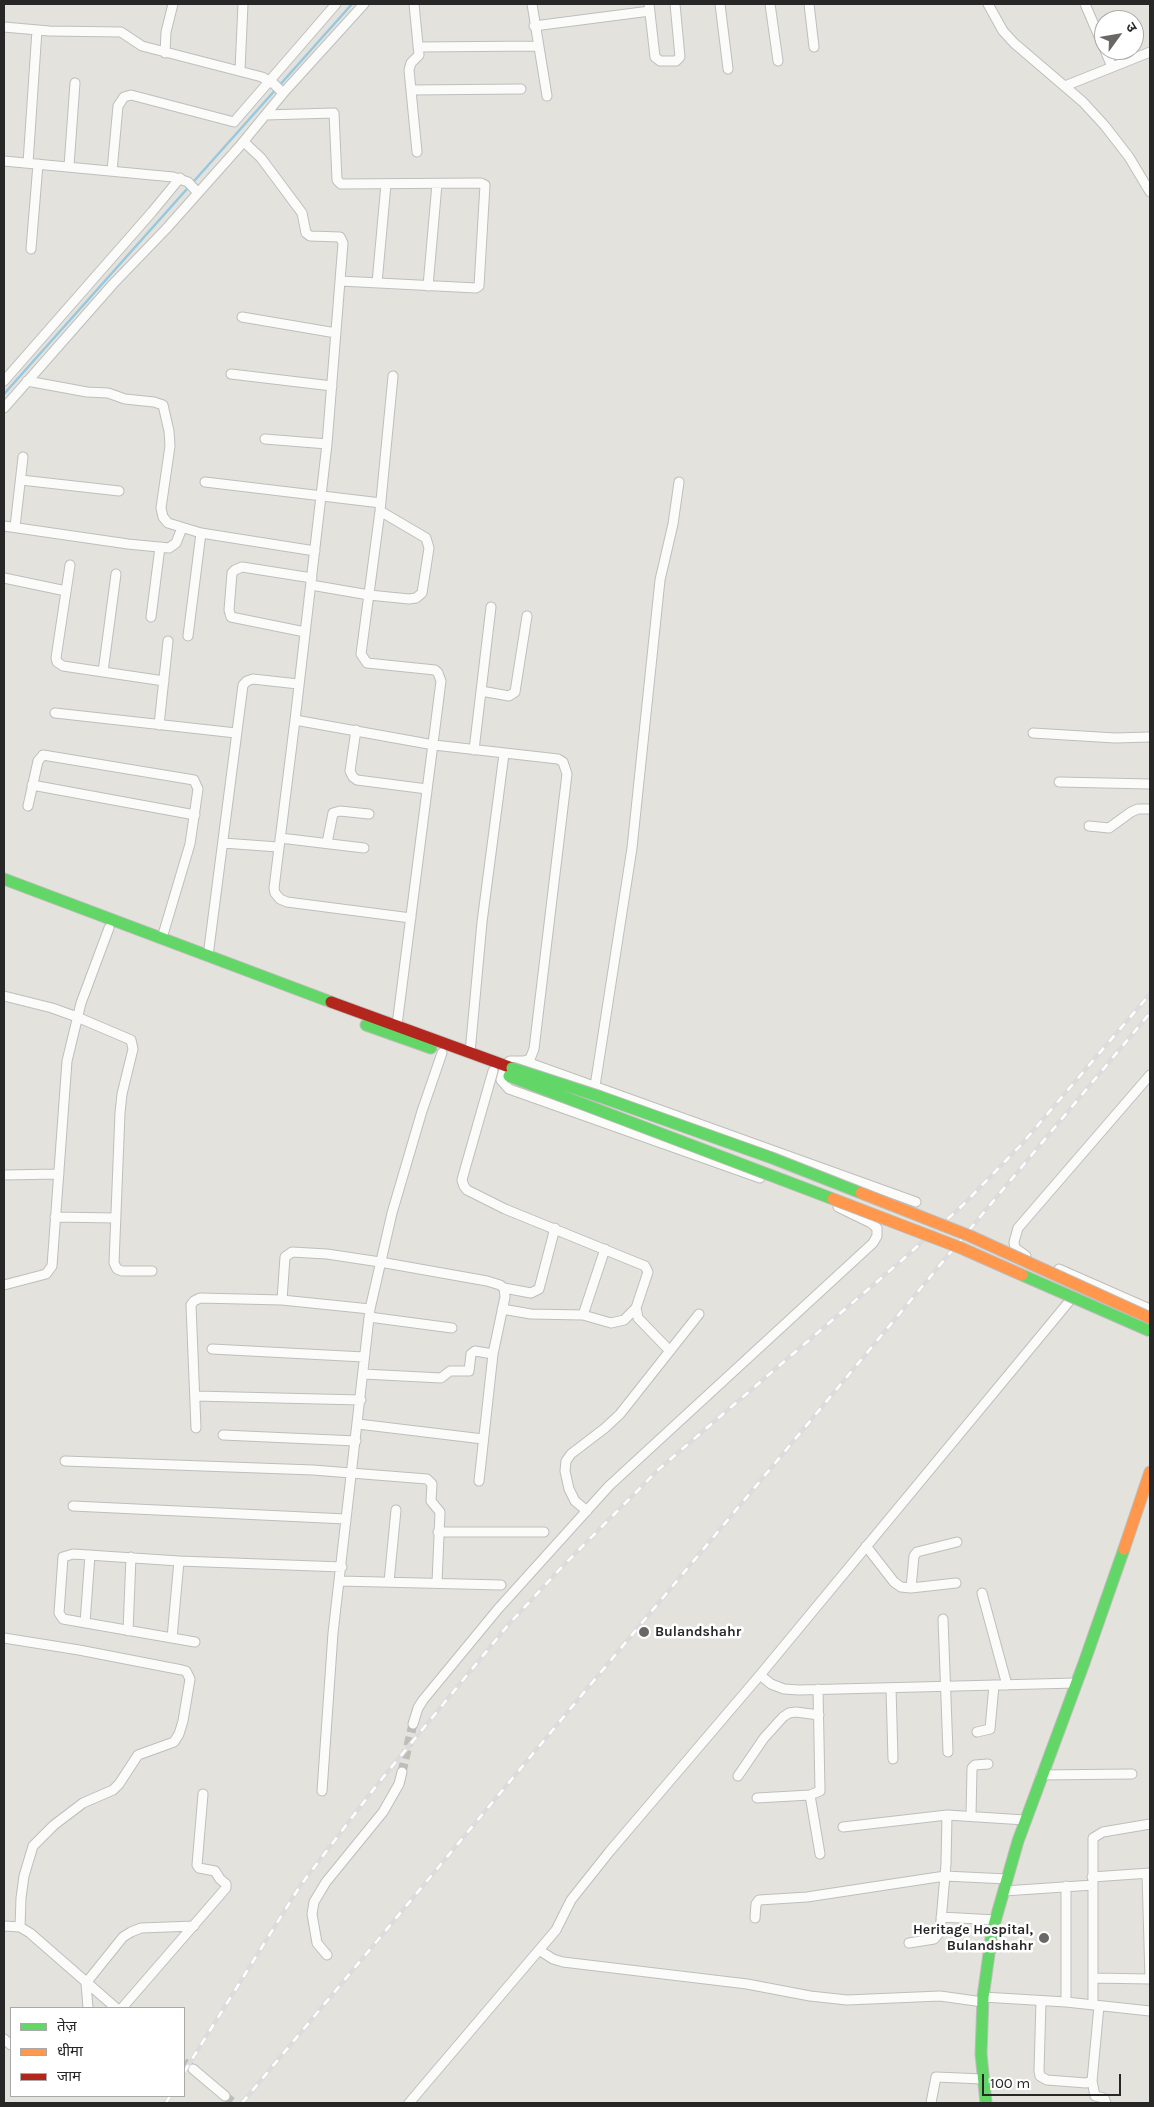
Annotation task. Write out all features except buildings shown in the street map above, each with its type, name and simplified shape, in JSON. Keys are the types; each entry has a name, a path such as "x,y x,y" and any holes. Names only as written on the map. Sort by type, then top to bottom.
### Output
{"main road":[{"path":"4,879 470,1053 504,1071 961,1248 1150,1331"},
{"path":"4,888 442,1052 601,1097 772,1158 970,1236 1150,1318"},
{"path":"986,2103 981,2054 983,2000 996,1920 1025,1820 1076,1683 1150,1472"}],"street":[{"path":"165,53 166,32 173,4"},
{"path":"240,70 243,4"},
{"path":"4,381 152,212 190,185 244,142 266,115 277,87 336,4"},
{"path":"112,171 118,106 124,97 131,95 234,122 277,87 364,4"},
{"path":"414,4 418,58 409,66 417,152"},
{"path":"532,4 534,26 547,96"},
{"path":"534,26 649,8 656,59 660,61 676,61 680,57 675,4"},
{"path":"720,4 728,69"},
{"path":"770,4 778,61"},
{"path":"809,4 814,47"},
{"path":"988,4 1003,31 1014,43 1084,102 1105,126 1129,157 1150,192"},
{"path":"1085,4 1094,25"},
{"path":"4,27 37,30 121,32 136,43 165,53 240,70 277,87"},
{"path":"28,163 37,30"},
{"path":"418,47 538,46"},
{"path":"1065,86 1150,52"},
{"path":"1109,60 1112,67"},
{"path":"69,166 75,83"},
{"path":"411,90 521,89"},
{"path":"266,115 334,113 337,182 341,184 481,183 485,186 479,286 474,289 340,282"},
{"path":"244,142 261,158 302,213 307,235 341,238 343,243 327,444 274,888 280,899 287,902 411,918"},
{"path":"4,161 112,171 190,185"},
{"path":"31,249 38,164"},
{"path":"378,283 386,184"},
{"path":"428,286 437,184"},
{"path":"4,408 113,284 190,185"},
{"path":"242,317 336,333"},
{"path":"231,374 332,386"},
{"path":"393,376 380,507 361,654 367,663 435,670 440,676 434,745 397,1025"},
{"path":"27,381 87,392 108,393 126,399 154,402 162,405 169,431 170,446 161,508 163,517 168,523 201,533 315,551"},
{"path":"265,439 327,444"},
{"path":"15,527 23,457"},
{"path":"21,480 118,491"},
{"path":"205,482 321,496 380,507 426,538 429,548 424,586 422,593 416,598 369,596 242,567 232,573 229,610 231,617 304,632"},
{"path":"595,1086 632,848 660,580 673,524 679,482"},
{"path":"4,526 160,547 174,546 182,528"},
{"path":"188,636 201,533"},
{"path":"152,617 160,547"},
{"path":"70,565 56,658 57,662 63,666 164,681"},
{"path":"103,672 116,574"},
{"path":"4,578 66,591"},
{"path":"474,750 491,607"},
{"path":"481,691 509,696 515,692 527,616"},
{"path":"159,725 168,641"},
{"path":"208,956 241,690 247,681 253,679 298,684"},
{"path":"55,713 236,733"},
{"path":"295,720 434,745 558,759 567,768 540,1013 533,1054 530,1059 524,1061"},
{"path":"356,730 350,771 353,777 357,780 427,789"},
{"path":"1033,733 1115,738 1150,737"},
{"path":"470,1053 482,922 504,754"},
{"path":"28,806 38,761 43,755 190,778 197,783 198,789 190,844 162,938"},
{"path":"1059,782 1150,784"},
{"path":"32,786 195,815"},
{"path":"1089,826 1108,828 1131,812 1138,809 1150,809"},
{"path":"327,843 333,813 340,811 369,814"},
{"path":"223,843 327,843 364,848"},
{"path":"4,1285 40,1276 50,1271 56,1217 67,1061 77,1017 109,928"},
{"path":"4,996 77,1017 128,1037 133,1044 120,1113 115,1267 122,1271 152,1271"},
{"path":"322,1791 333,1633 370,1313 380,1262 422,1111 442,1052"},
{"path":"669,1350 638,1318 636,1308 648,1272 647,1268 555,1228 505,1209 467,1190 464,1186 462,1180 465,1169 504,1071 514,1060 524,1061 595,1086 916,1202"},
{"path":"413,1724 418,1708 423,1700 498,1610 609,1486 873,1243 877,1236 877,1228 871,1223 812,1197 508,1089 501,1080 504,1071"},
{"path":"1150,1075 1018,1228 1014,1242 1015,1248 1021,1253 1150,1309"},
{"path":"4,1175 59,1174"},
{"path":"56,1217 116,1218"},
{"path":"282,1300 288,1253 327,1254 380,1262 487,1281 500,1284 504,1288 531,1293 538,1289 555,1228"},
{"path":"583,1315 605,1249"},
{"path":"479,1481 493,1354 505,1292 504,1288"},
{"path":"196,1428 191,1305 200,1298 282,1300 452,1328"},
{"path":"410,2103 562,1923 572,1900 610,1851 760,1675 1072,1298"},
{"path":"502,1309 531,1314 583,1315 611,1324 618,1323 636,1308"},
{"path":"587,1511 576,1501 569,1490 565,1471 566,1461 571,1454 620,1414 699,1314"},
{"path":"212,1349 364,1357"},
{"path":"363,1374 441,1378 450,1371 469,1372 472,1354 475,1351 493,1354"},
{"path":"195,1396 361,1400"},
{"path":"358,1424 483,1439"},
{"path":"223,1435 356,1441"},
{"path":"65,1460 313,1470 430,1481 433,1488 431,1501 440,1512 437,1583"},
{"path":"73,1506 346,1519"},
{"path":"389,1582 396,1510"},
{"path":"438,1532 544,1532"},
{"path":"911,1588 914,1556 917,1552 957,1542"},
{"path":"866,1546 900,1587 911,1588 956,1583"},
{"path":"195,1642 63,1619 60,1616 63,1557 68,1555 90,1555 179,1561 342,1567"},
{"path":"85,1623 90,1555"},
{"path":"128,1630 131,1557"},
{"path":"172,1638 179,1561"},
{"path":"340,1581 501,1584"},
{"path":"982,1593 1007,1685"},
{"path":"943,1619 944,1686 948,1752"},
{"path":"4,1638 182,1670 186,1671 190,1679 183,1721 174,1742 138,1755 113,1790 84,1803 54,1825 33,1846 24,1876 20,1928"},
{"path":"760,1675 771,1684 784,1689 1076,1683"},
{"path":"977,1732 988,1731 991,1726 994,1685"},
{"path":"892,1688 893,1759"},
{"path":"756,1798 817,1794 821,1788 818,1689"},
{"path":"738,1776 764,1738 783,1717 789,1713 796,1712 819,1714"},
{"path":"971,1816 972,1768 975,1765 988,1764"},
{"path":"327,1955 317,1943 315,1935 312,1914 314,1902 326,1882 383,1812 399,1784 402,1772"},
{"path":"1041,1775 1132,1774"},
{"path":"123,2007 227,1886 215,1871 199,1868 197,1865 203,1794"},
{"path":"810,1795 820,1854"},
{"path":"908,1943 934,1940 940,1932 945,1876 947,1815"},
{"path":"842,1827 947,1815 1025,1820"},
{"path":"1106,2103 1104,2098 1095,2096 1092,2081 1096,2006 1093,1978 1092,1881 1094,1838 1103,1832 1150,1824"},
{"path":"1004,1891 1066,1886 1149,1873 1150,1979 1093,1978"},
{"path":"755,1918 756,1904 760,1900 808,1897 945,1876 1007,1879"},
{"path":"1066,1886 1066,2002"},
{"path":"941,1917 996,1920"},
{"path":"4,1926 20,1928 30,1933 115,2007"},
{"path":"88,2007 86,1983 123,1937 141,1928 194,1926"},
{"path":"539,1950 553,1959 563,1962 747,1984 810,1996 847,2000 940,1996 983,2000 1066,2002 1150,2011"},
{"path":"1041,2001 1040,2076 1047,2080 1086,2083 1092,2081"},
{"path":"193,2070 225,2096"},
{"path":"931,2103 936,2078 983,2079"}],"waterway":[{"path":"4,394 352,4"}],"tunnel":[{"path":"402,1772 413,1724"},
{"path":"185,2063 193,2069"},
{"path":"225,2096 234,2103"}],"railway":[{"path":"185,2070 300,1886 376,1786 509,1624 559,1570 659,1469 900,1262 963,1205 1020,1146 1150,994"},
{"path":"242,2103 1150,1013"},
{"path":"166,2103 169,2097"}],"traffic: fast":[{"path":"4,879 331,1002"},
{"path":"366,1025 431,1048"},
{"path":"512,1068 601,1097 772,1158 861,1193"},
{"path":"509,1076 833,1199"},
{"path":"1022,1275 1150,1331"},
{"path":"986,2103 981,2054 983,1997 992,1932 1018,1841 1124,1549"}],"traffic: slow":[{"path":"861,1193 970,1236 1150,1318"},
{"path":"833,1199 961,1248 1022,1275"},
{"path":"1124,1549 1150,1472"}],"traffic: jam":[{"path":"331,1002 512,1068"}],"place":[{"name":"Bulandshahr","path":"644,1632"},
{"name":"Heritage Hospital, Bulandshahr","path":"1044,1938"}]}
